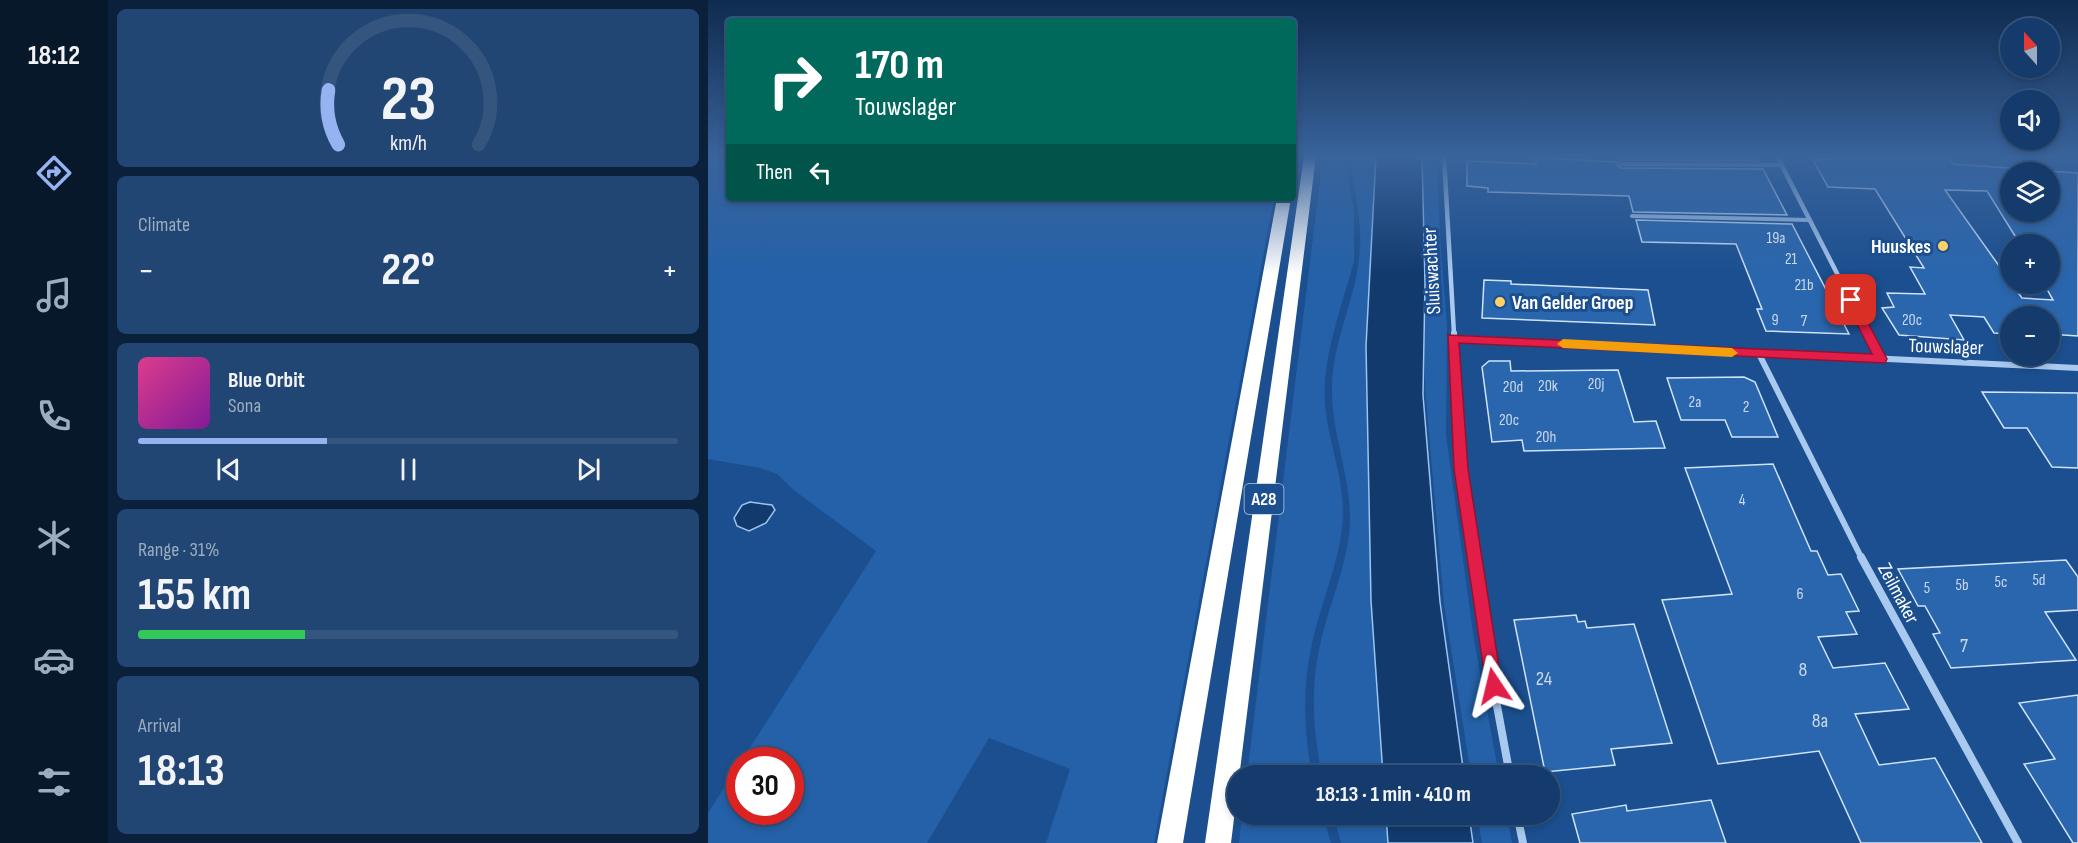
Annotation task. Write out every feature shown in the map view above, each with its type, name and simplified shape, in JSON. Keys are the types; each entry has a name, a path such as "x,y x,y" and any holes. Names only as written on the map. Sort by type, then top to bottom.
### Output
{"highway":[{"name":"A28","path":"1218,843 1305,195"},
{"name":"A28","path":"1170,843 1283,201"}],"street":[{"name":"Sluiswachter","path":"1446,195 1461,469 1485,641 1508,765"},
{"path":"1797,195 1881,359"},
{"name":"Touwslager","path":"1452,338 2078,368"},
{"name":"Zeilmaker","path":"1759,354 1871,577 2018,843"},
{"path":"1519,825 1523,843"}],"lane":[{"path":"1632,216 1810,220"}],"shaded area":[{"path":"708,195 726,195 726,201 1273,201 1154,843 1046,843 1070,769 989,738 927,843 708,843 708,813 726,785 726,825 804,825 804,747 750,747 876,551 795,491 777,474 760,468 708,459"},
{"path":"1318,195 1351,195 1354,212 1354,261 1334,332 1325,385 1325,403 1341,487 1343,516 1339,549 1309,660 1305,693 1310,765 1248,765"},
{"path":"1356,195 1374,195 1366,346 1371,601 1382,765 1320,765 1316,743 1314,694 1317,661 1323,631 1347,549 1350,516 1346,479 1335,425 1333,371 1339,339 1353,291 1359,259 1360,233"},
{"path":"1374,195 1423,195 1425,284 1423,395 1440,602 1463,765 1382,765 1371,601 1366,346"},
{"path":"1423,195 1438,195 1447,325 1446,435 1474,640 1497,765 1469,765 1444,604 1425,388"},
{"path":"750,502 772,505 775,510 766,523 749,531 737,526 734,518 742,505"},
{"path":"1241,825 1326,825 1331,843 1239,843"},
{"path":"1336,825 1387,825 1388,843 1341,843"},
{"path":"1387,825 1470,825 1473,843 1388,843"},
{"path":"1479,825 1509,825 1512,843 1482,843"}],"building":[{"path":"1606,195 1777,195 1787,215 1633,212 1629,196"},
{"path":"1879,195 1949,195 2000,267 2000,294 2019,294 2022,298 2053,300 2050,294 2060,294 2060,234 2014,234 2006,222 2060,222 2060,195 2078,195 2078,336 2060,335 2060,306 2000,306 2000,333 1994,333 1984,317 1950,315 1964,340 1899,335 1882,308 1894,307 1887,293 1925,294 1910,267 1924,268"},
{"path":"1990,195 2000,195 2000,212"},
{"path":"1636,220 1792,224 1849,334 1766,331 1757,309 1762,309 1736,244 1642,242"},
{"path":"1484,280 1511,281 1511,284 1648,290 1655,325 1482,318"},
{"path":"1489,361 1510,361 1511,371 1618,370 1634,422 1656,421 1665,448 1524,451 1522,440 1492,442 1482,367"},
{"path":"1744,377 1755,382 1778,437 1732,437 1725,420 1681,420 1667,378"},
{"path":"1982,392 2078,393 2078,468 2052,467 2027,428 2004,428"},
{"path":"1773,464 1811,551 1817,551 1828,575 1841,574 1859,611 1846,612 1857,634 1818,637 1833,668 1885,663 1909,709 1855,714 1879,765 1935,758 1982,843 1861,843 1819,751 1718,764 1662,600 1732,594 1685,468"},
{"path":"2066,560 2078,577 2078,610 2045,612 2076,660 1951,668 1933,634 1940,633 1925,606 1918,606 1898,569"},
{"path":"1576,615 1578,622 1585,621 1587,628 1634,624 1672,743 1611,749 1615,765 1560,770 1560,765 1544,765 1514,620"},
{"path":"2078,695 2078,843 2073,843 2024,764 2055,759 2019,703"},
{"path":"1711,800 1726,843 1580,843 1572,814 1626,805 1627,811"}],"slow traffic":[{"path":"1563,344 1732,353"}],"place":[{"name":"Huuskes","path":"1943,246"},
{"name":"Van Gelder Groep","path":"1500,302"}],"route":[{"path":"1494,686 1485,641 1461,469 1452,338 1881,359 1851,300"}]}
